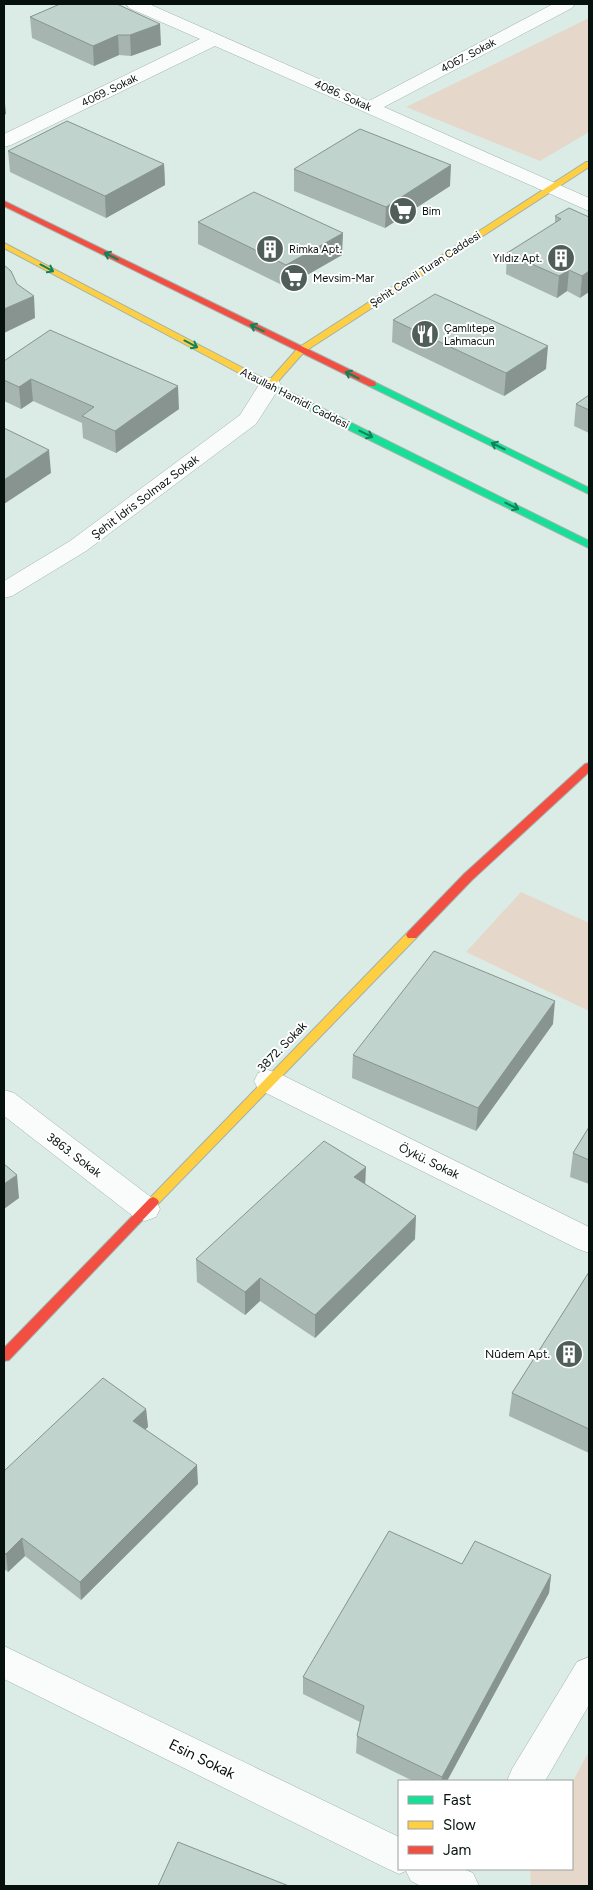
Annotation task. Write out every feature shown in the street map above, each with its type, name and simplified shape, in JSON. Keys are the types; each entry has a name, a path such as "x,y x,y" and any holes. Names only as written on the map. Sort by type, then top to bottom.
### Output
{"street":[{"name":"4086. Sokak","path":"134,4 371,107 589,205"},
{"name":"4067. Sokak","path":"371,107 566,4"},
{"name":"4069. Sokak","path":"4,141 215,39"},
{"name":"Şehit Cemil Turan Caddesi","path":"270,385 301,350 589,164"},
{"path":"4,203 589,491"},
{"name":"Ataullah Hamidi Caddesi","path":"4,245 270,385 589,544"},
{"name":"Şehit İdris Solmaz Sokak","path":"4,591 78,546 248,420 270,385"},
{"name":"3872. Sokak","path":"4,1356 268,1081 468,877 589,766"},
{"name":"Öykü. Sokak","path":"268,1081 589,1241"},
{"name":"3863. Sokak","path":"4,1101 145,1209"},
{"name":"Esin Sokak","path":"4,1662 398,1856"},
{"path":"526,1780 589,1673"},
{"path":"426,1870 461,1886 472,1870"}],"shaded area":[{"path":"589,18 589,132 540,161 406,107"},
{"path":"521,892 589,923 589,1011 466,952"},
{"path":"589,1751 589,1886 531,1886 530,1870 573,1870 573,1781"}],"building":[{"path":"60,4 117,4 160,24 130,35 118,35 93,46 30,17"},
{"path":"67,121 164,164 105,196 8,151"},
{"path":"360,129 451,165 386,207 294,169"},
{"path":"254,192 343,233 286,265 198,222"},
{"path":"569,208 589,217 589,271 582,276 569,270 559,276 507,253 561,219 555,216"},
{"path":"4,265 11,271 17,284 34,296 4,309"},
{"path":"435,294 548,346 506,373 393,320"},
{"path":"50,330 178,386 115,431 82,416 94,407 31,379 19,387 4,380 4,361"},
{"path":"589,395 589,410 576,404"},
{"path":"4,428 49,450 4,480"},
{"path":"434,951 555,1001 478,1108 353,1055"},
{"path":"589,1127 589,1160 573,1153"},
{"path":"324,1141 366,1167 354,1177 416,1216 315,1315 260,1278 245,1292 196,1259"},
{"path":"4,1164 17,1175 4,1184"},
{"name":"Nûdem Apt.","path":"589,1272 589,1429 512,1393"},
{"path":"103,1378 146,1409 133,1421 197,1465 80,1582 22,1538 6,1554 4,1553 4,1471"},
{"path":"389,1531 462,1564 475,1541 551,1575 442,1777 357,1736 364,1706 303,1677"},
{"path":"178,1842 289,1886 158,1886"}],"traffic: fast":[{"path":"263,382 589,545"},
{"path":"372,384 589,491"}],"traffic: slow":[{"path":"270,385 301,350 589,164"},
{"path":"4,245 263,382"},
{"path":"153,1202 412,935"}],"traffic: jam":[{"path":"4,203 372,384"},
{"path":"412,935 468,877 589,766"},
{"path":"4,1356 153,1202"}],"place":[{"name":"Bim","path":"403,211"},
{"name":"Rimka Apt.","path":"270,249"},
{"name":"Yıldız Apt.","path":"561,258"},
{"name":"Mevsim-Mar","path":"294,278"},
{"name":"Çamlıtepe Lahmacun","path":"425,334"},
{"name":"Nûdem Apt.","path":"569,1354"}]}
